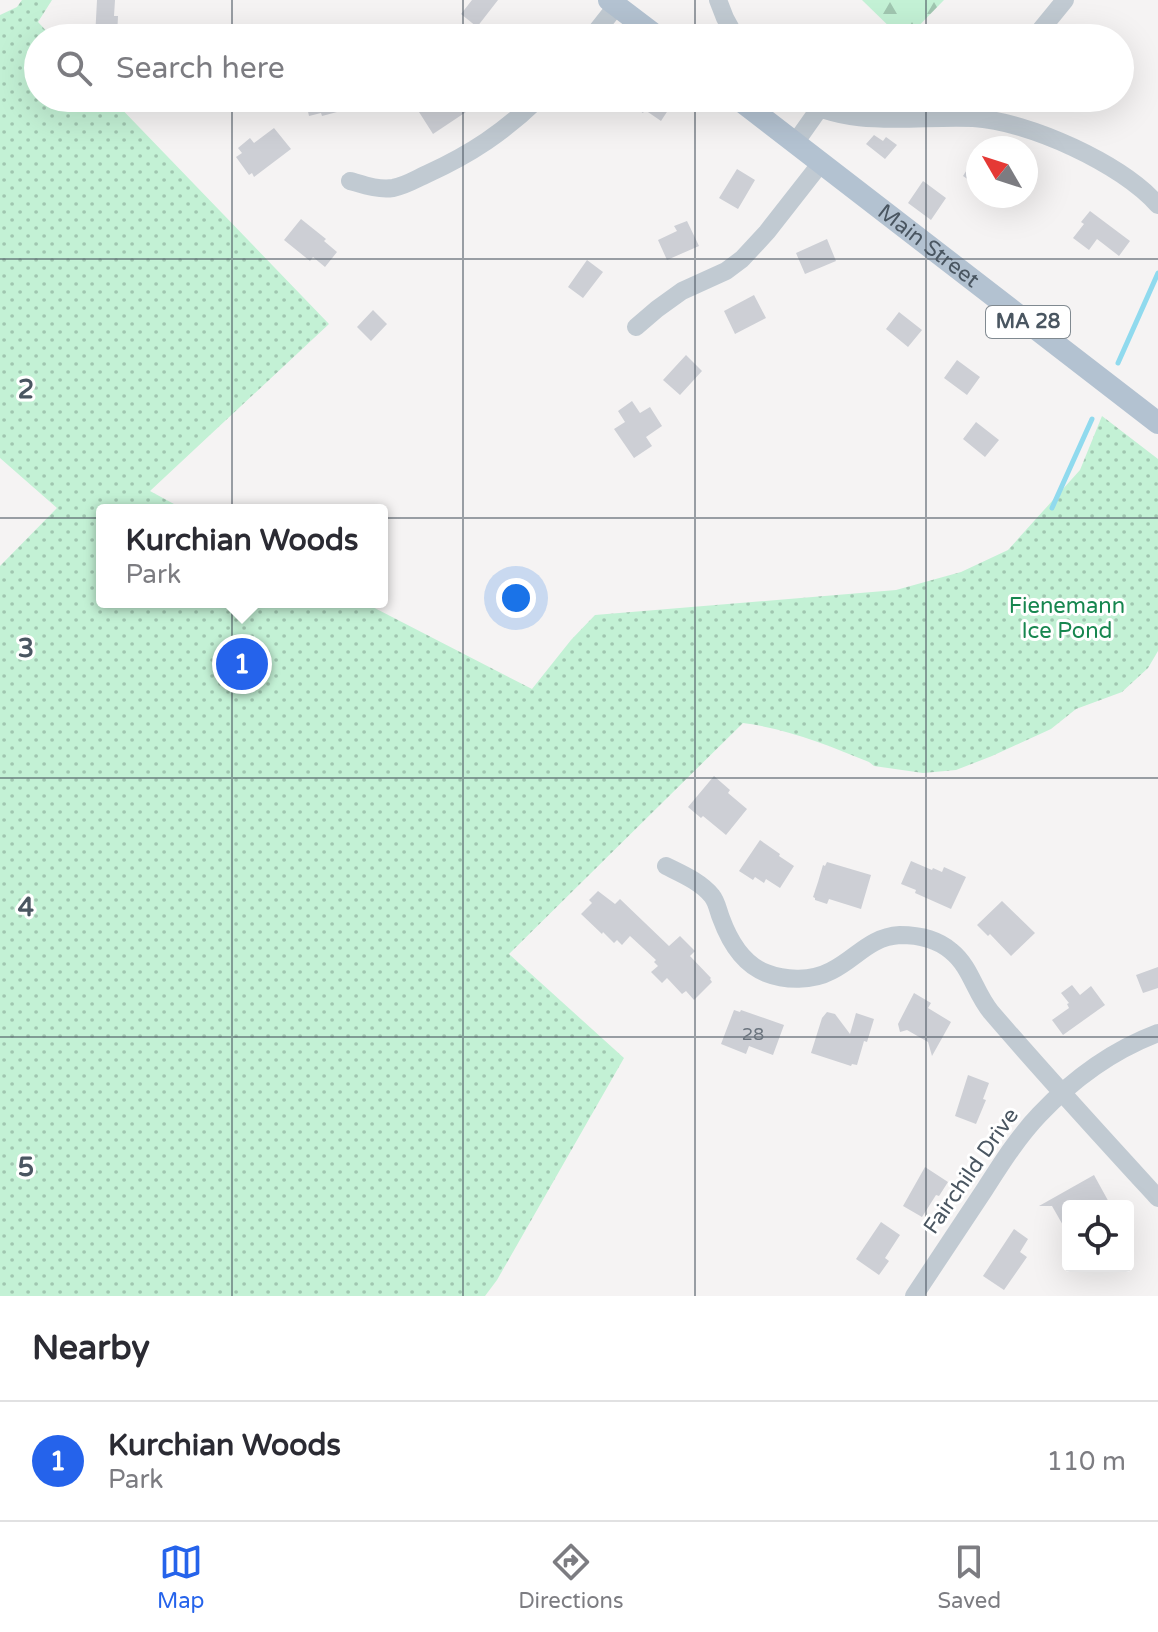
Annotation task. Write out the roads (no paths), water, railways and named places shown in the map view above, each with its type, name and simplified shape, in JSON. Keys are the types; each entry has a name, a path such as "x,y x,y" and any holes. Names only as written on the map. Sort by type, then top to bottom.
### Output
{"main road":[{"path":"613,2 641,24"},
{"name":"Main Street","path":"755,112 1158,423"}],"street":[{"path":"718,0 728,24"},
{"path":"1045,24 1065,0"},
{"path":"600,24 613,2"},
{"path":"350,181 385,188 406,184 488,142 524,112"},
{"path":"795,143 817,112"},
{"path":"831,112 897,119 975,118 1028,130 1091,157 1132,181 1158,205"},
{"path":"975,118 978,112"},
{"path":"636,327 682,291 726,271 742,259 821,163"},
{"path":"666,866 711,894 737,949 753,966 769,975 801,979 823,974 869,944 891,936 916,936 939,942 961,960 987,1007 1158,1198"},
{"name":"Fairchild Drive","path":"914,1296 1013,1147 1039,1115 1103,1061 1158,1033"}],"waterway":[{"path":"1118,363 1158,273"},
{"path":"1052,508 1092,419"}],"place":[{"name":"Kurchian Woods","path":"242,664"}],"park label":[{"name":"Fienemann Ice Pond","path":"1067,618"}]}
